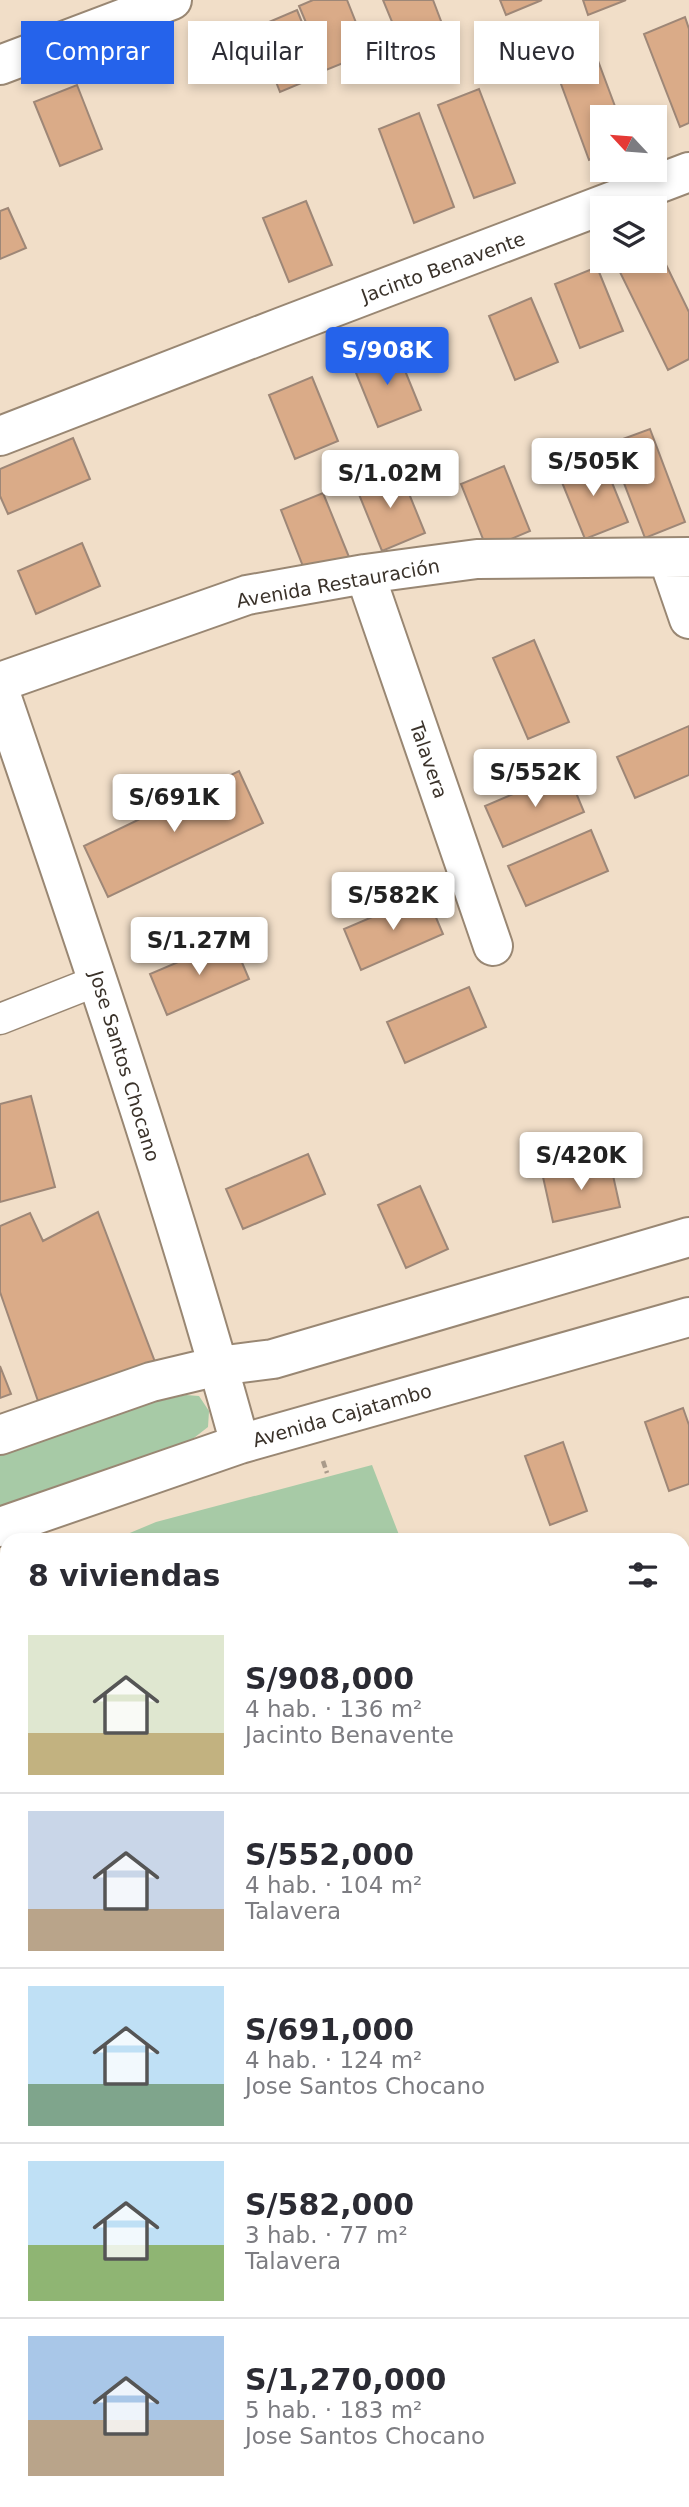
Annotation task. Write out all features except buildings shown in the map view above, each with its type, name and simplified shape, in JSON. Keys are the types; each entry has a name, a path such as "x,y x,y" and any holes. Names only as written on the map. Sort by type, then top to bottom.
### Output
{"street":[{"path":"0,65 172,0"},
{"name":"Jacinto Benavente","path":"0,436 689,172"},
{"path":"679,557 689,619"},
{"name":"Avenida Restauración","path":"0,682 247,595 365,574 477,559 679,557"},
{"name":"Talavera","path":"365,574 493,946"},
{"name":"Jose Santos Chocano","path":"0,692 99,980 240,1444"},
{"path":"0,1019 99,980"},
{"path":"0,1435 151,1382 218,1366 273,1359 689,1237"},
{"name":"Avenida Cajatambo","path":"0,1527 240,1444 689,1317"}],"green space":[{"path":"186,1395 199,1396 209,1411 208,1427 190,1441 0,1508 0,1455 157,1401"},
{"path":"372,1465 398,1533 130,1533 156,1522"}]}
